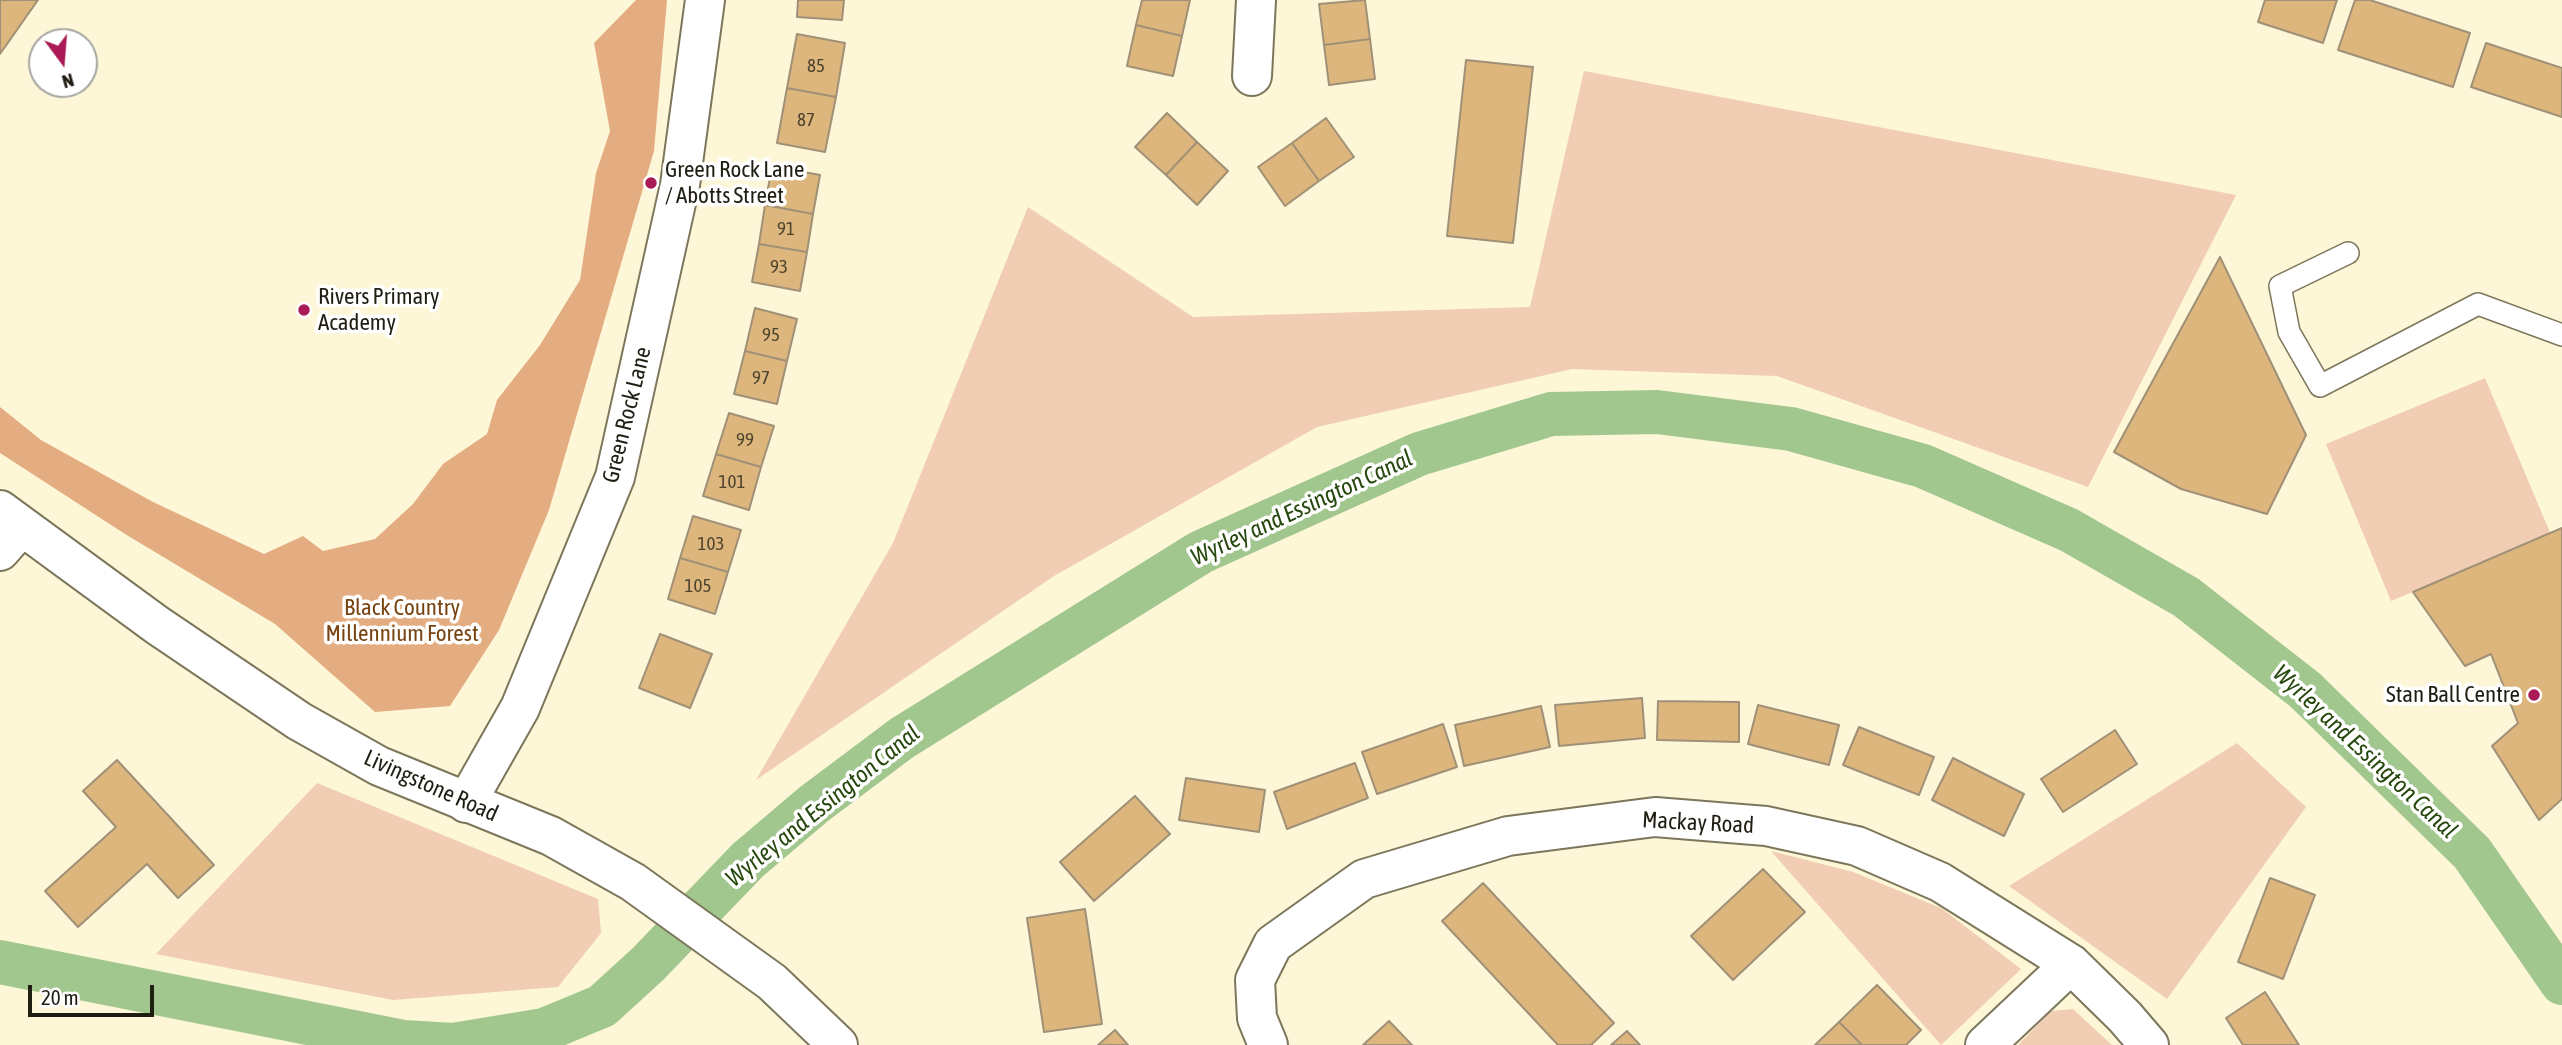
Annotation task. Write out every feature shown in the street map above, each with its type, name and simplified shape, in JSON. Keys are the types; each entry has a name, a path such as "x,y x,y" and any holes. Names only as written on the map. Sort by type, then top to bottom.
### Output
{"street":[{"name":"Green Rock Lane","path":"466,803 520,708 615,477 680,185 705,0"},
{"path":"1252,76 1256,0"},
{"name":"Livingstone Road","path":"7,529 157,625 299,721 379,766 551,836 633,882 772,982 838,1045"},
{"name":"Mackay Road","path":"1268,1045 1257,1018 1255,981 1273,944 1364,879 1508,836 1655,817 1766,826 1857,846 1940,882 2071,964 2125,1017 2148,1045"},
{"path":"1985,1045 2071,964"}],"lane":[{"path":"2348,253 2280,286 2289,332 2320,386 2478,304 2562,335"}],"shaded area":[{"path":"1584,71 2236,195 2088,487 1777,376 1572,369 1317,427 1054,576 756,780 893,543 1028,207 1193,317 1530,307"},
{"path":"2485,378 2551,535 2391,601 2326,444"},
{"path":"2237,743 2306,807 2167,999 2009,886"},
{"path":"317,783 598,899 601,933 558,987 393,1000 156,954"},
{"path":"1771,851 1853,872 1941,908 2021,969 1941,1045"},
{"path":"2073,1009 2112,1045 2018,1045 2051,1011"}],"green space":[{"name":"Black Country Millennium Forest","path":"636,0 667,0 654,151 549,510 499,630 450,706 375,712 275,624 125,534 0,453 0,407 41,440 153,502 264,554 303,536 323,551 375,539 413,504 443,464 487,434 497,400 540,345 580,280 596,173 610,131 594,43"}],"building":[{"path":"0,0 38,0 0,54"},
{"path":"798,0 844,0 842,20 797,17"},
{"path":"1142,0 1190,0 1182,36 1136,25"},
{"path":"1365,0 1370,39 1324,45 1319,4"},
{"path":"2265,0 2337,0 2323,43 2258,22"},
{"path":"2355,0 2370,0 2470,33 2453,87 2338,50"},
{"path":"1136,25 1182,36 1173,76 1127,66"},
{"path":"797,34 845,43 836,97 787,88"},
{"path":"1370,39 1375,79 1329,85 1324,45"},
{"path":"2486,43 2562,68 2562,117 2471,87"},
{"path":"1466,60 1533,67 1513,243 1447,236"},
{"path":"787,88 836,97 825,152 777,143"},
{"path":"1167,113 1197,142 1166,175 1135,147"},
{"path":"1326,118 1354,157 1319,181 1292,143"},
{"path":"1197,142 1228,171 1197,205 1166,175"},
{"path":"1292,143 1319,181 1285,206 1258,167"},
{"path":"772,166 820,175 813,214 765,205"},
{"path":"765,205 813,214 807,252 759,244"},
{"path":"759,244 807,252 800,291 752,282"},
{"path":"2220,257 2306,435 2267,514 2181,489 2114,452"},
{"path":"755,308 797,319 787,361 745,351"},
{"path":"745,351 787,361 777,404 734,394"},
{"path":"729,413 774,426 761,467 716,454"},
{"path":"716,454 761,467 749,510 703,496"},
{"path":"693,516 741,530 728,572 680,558"},
{"name":"Stan Ball Centre","path":"2562,528 2562,799 2539,820 2492,746 2518,723 2491,654 2465,666 2413,592"},
{"path":"680,558 728,572 715,614 668,599"},
{"path":"660,634 712,654 690,708 639,688"},
{"path":"1642,698 1645,738 1559,746 1555,705"},
{"path":"1658,701 1739,702 1739,742 1657,740"},
{"path":"1758,705 1839,725 1829,765 1748,744"},
{"path":"1541,706 1550,747 1464,766 1455,725"},
{"path":"1443,724 1457,767 1377,794 1362,752"},
{"path":"1859,727 1934,757 1919,795 1843,765"},
{"path":"2115,730 2137,764 2063,812 2041,779"},
{"path":"1953,758 2024,794 2004,836 1932,800"},
{"path":"117,760 214,865 178,898 147,864 78,927 45,891 116,827 83,791"},
{"path":"1355,763 1368,798 1287,829 1274,792"},
{"path":"1186,778 1265,790 1259,832 1179,820"},
{"path":"1135,796 1170,834 1094,901 1060,862"},
{"path":"1763,869 1805,912 1733,980 1691,936"},
{"path":"2270,878 2315,895 2283,979 2238,962"},
{"path":"1483,883 1614,1023 1591,1045 1558,1045 1442,921"},
{"path":"1085,909 1102,1024 1044,1032 1027,918"},
{"path":"1877,985 1921,1030 1906,1045 1862,1045 1839,1022"},
{"path":"2265,992 2299,1045 2243,1045 2226,1018"},
{"path":"1389,1021 1412,1045 1363,1045"},
{"path":"1839,1022 1862,1045 1815,1045"},
{"path":"1115,1030 1128,1045 1098,1045"},
{"path":"1627,1031 1640,1045 1611,1045"}],"waterway":[{"name":"Wyrley and Essington Canal","path":"0,962 404,1042 453,1045 544,1030 602,1006 648,964 748,860 814,804 902,738 1201,552 1419,454 1551,414 1657,412 1791,429 1923,466 2069,530 2186,597 2305,690 2472,853 2562,983"}],"place":[{"name":"Green Rock Lane / Abotts Street","path":"651,183"},
{"name":"Rivers Primary Academy","path":"304,310"},
{"name":"Stan Ball Centre","path":"2534,695"}]}
